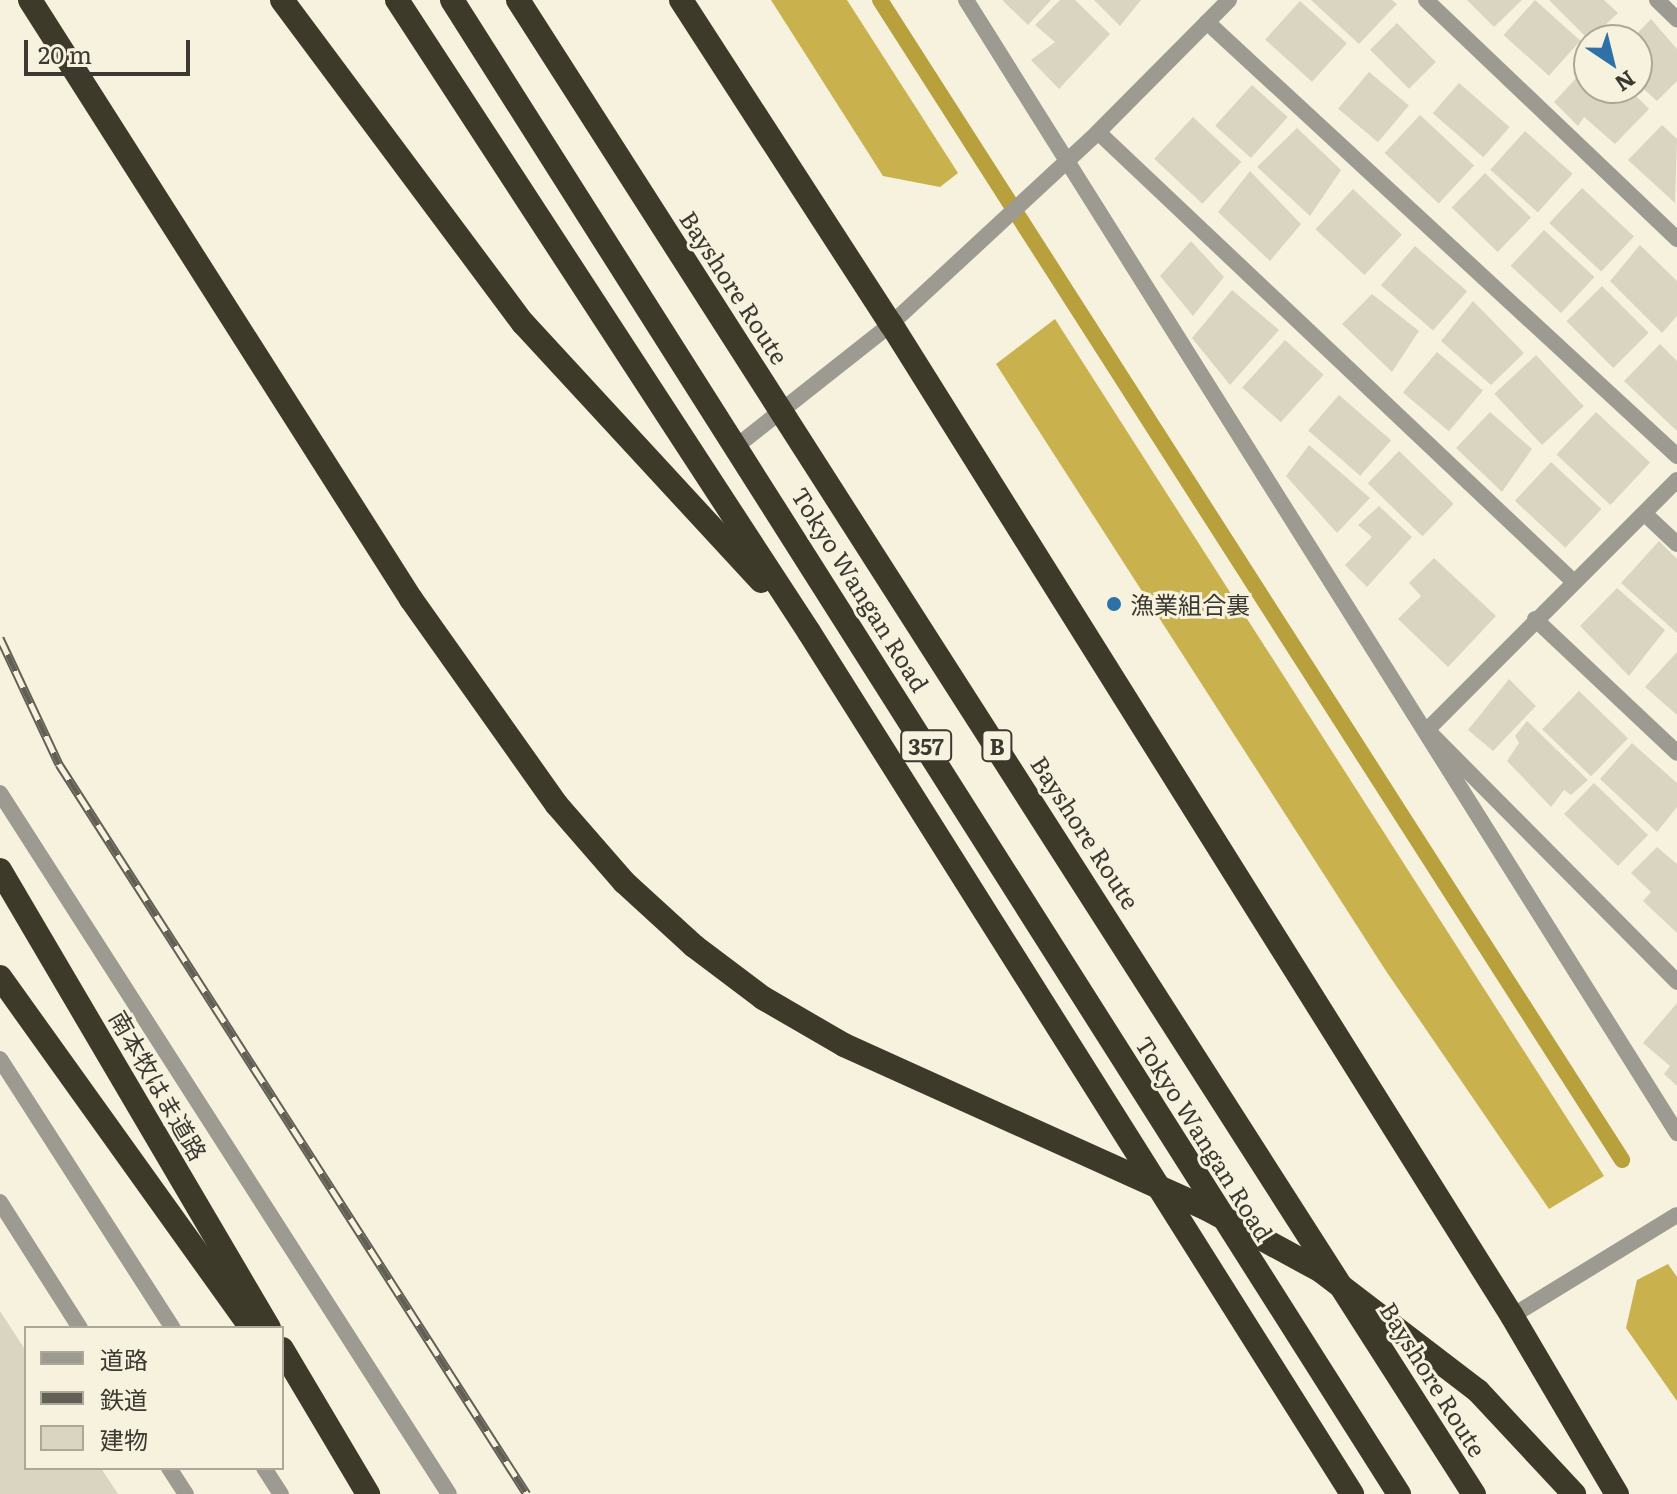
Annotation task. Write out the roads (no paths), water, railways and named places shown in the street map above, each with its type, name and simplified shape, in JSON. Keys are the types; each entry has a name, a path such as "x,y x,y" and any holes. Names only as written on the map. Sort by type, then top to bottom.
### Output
{"highway":[{"path":"30,0 411,599 557,805 624,882 694,946 763,998 844,1045 1207,1209 1321,1271 1478,1391 1574,1494"},
{"path":"282,0 523,323 809,632"},
{"path":"397,0 809,632 1352,1494"},
{"name":"Tokyo Wangan Road","path":"452,0 738,445 1399,1494"},
{"name":"Bayshore Route","path":"518,0 1474,1494"},
{"path":"681,0 891,324 1512,1316 1617,1494"},
{"name":"南本牧はま道路","path":"0,870 268,1326"},
{"path":"0,977 250,1326"},
{"path":"284,1352 362,1484"},
{"path":"284,1375 362,1484"}],"street":[{"path":"966,0 1427,730 1677,1133"},
{"path":"1426,0 1677,239"},
{"path":"1657,0 1677,19"},
{"path":"738,445 891,324 1098,132 1207,22 1221,3"},
{"path":"1207,22 1677,456"},
{"path":"1098,132 1574,582"},
{"path":"1427,730 1677,480"},
{"path":"1645,514 1677,544"},
{"path":"1535,619 1677,753"},
{"path":"1427,730 1677,982"},
{"path":"0,793 449,1494"},
{"path":"0,1059 172,1326"},
{"path":"0,1202 79,1326"},
{"path":"1512,1316 1677,1215"},
{"path":"170,1470 186,1494"},
{"path":"265,1470 281,1494"}],"waterway":[{"path":"880,0 1622,1160"}],"railway":[{"path":"0,638 59,764 527,1494"}],"place":[{"name":"漁業組合裏","path":"1114,604"}]}
